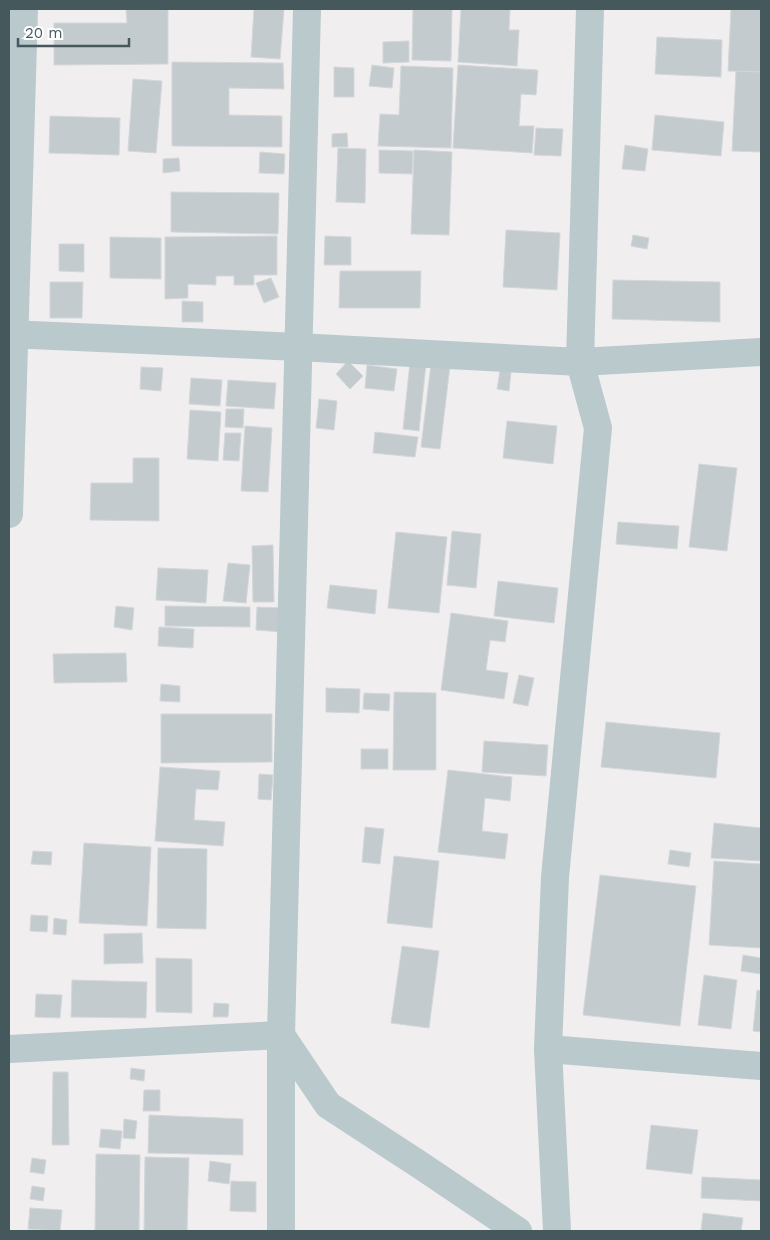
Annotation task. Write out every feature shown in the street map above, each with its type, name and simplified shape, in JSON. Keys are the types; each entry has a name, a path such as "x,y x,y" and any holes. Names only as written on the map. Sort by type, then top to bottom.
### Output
{"street":[{"path":"9,514 12,334 24,9"},
{"path":"280,1231 281,1035 307,9"},
{"path":"558,1231 548,1049 555,877 598,428 580,362 590,9"},
{"path":"12,334 580,362 761,352"},
{"path":"9,1049 281,1035"},
{"path":"281,1035 328,1105 518,1231"},
{"path":"548,1049 761,1066"}],"building":[{"path":"126,9 168,9 168,64 54,65 54,23 127,23"},
{"path":"254,9 284,9 280,59 251,57"},
{"path":"413,9 452,9 451,61 412,60"},
{"path":"461,9 510,9 509,30 519,30 517,66 458,62"},
{"path":"731,9 761,9 761,72 728,71"},
{"path":"657,37 722,40 721,77 655,74"},
{"path":"409,41 409,62 383,63 383,42"},
{"path":"172,62 283,63 284,89 229,88 229,115 282,116 282,147 172,146"},
{"path":"372,65 394,68 392,88 369,86"},
{"path":"458,65 538,70 536,95 521,94 519,126 534,126 532,153 453,148"},
{"path":"401,66 453,68 451,148 378,146 380,114 399,115"},
{"path":"334,67 354,68 354,97 334,97"},
{"path":"736,71 761,72 761,152 732,151"},
{"path":"133,79 162,81 156,153 128,151"},
{"path":"655,115 724,122 721,156 652,150"},
{"path":"50,116 120,118 119,155 49,153"},
{"path":"536,128 563,129 561,156 534,155"},
{"path":"347,133 348,147 332,147 332,134"},
{"path":"625,145 648,149 645,171 622,169"},
{"path":"338,148 366,149 365,203 336,202"},
{"path":"379,150 413,151 412,174 379,173"},
{"path":"414,150 452,152 449,235 411,234"},
{"path":"260,152 285,154 284,174 259,173"},
{"path":"179,158 180,171 163,173 163,159"},
{"path":"171,192 279,193 278,234 171,232"},
{"path":"506,230 560,233 557,290 503,287"},
{"path":"633,235 649,238 647,249 631,246"},
{"path":"277,236 277,275 254,275 254,285 234,285 234,276 216,276 216,285 188,284 188,298 165,299 165,237"},
{"path":"325,236 351,237 351,265 324,265"},
{"path":"110,237 161,238 161,279 110,278"},
{"path":"59,244 84,244 84,272 59,271"},
{"path":"340,271 421,271 420,308 339,308"},
{"path":"271,278 279,297 264,303 256,283"},
{"path":"613,280 720,282 720,322 612,319"},
{"path":"50,282 83,282 82,318 50,318"},
{"path":"182,301 203,302 203,322 182,322"},
{"path":"348,361 363,376 350,389 336,374"},
{"path":"410,362 426,364 419,431 403,429"},
{"path":"431,364 450,366 440,449 421,447"},
{"path":"367,365 397,369 394,391 365,388"},
{"path":"141,367 163,368 161,391 140,389"},
{"path":"500,371 511,372 509,391 497,389"},
{"path":"191,378 222,380 220,406 189,404"},
{"path":"228,380 276,383 274,409 226,406"},
{"path":"319,399 337,401 334,430 316,428"},
{"path":"226,409 244,409 243,428 225,427"},
{"path":"190,410 221,412 218,461 187,459"},
{"path":"507,421 557,426 553,464 503,458"},
{"path":"245,426 272,428 268,492 241,491"},
{"path":"375,432 418,437 415,457 373,453"},
{"path":"225,433 241,433 239,461 223,460"},
{"path":"133,458 159,458 159,521 90,520 91,483 133,483"},
{"path":"699,464 737,468 727,551 689,547"},
{"path":"618,522 679,526 677,549 616,544"},
{"path":"452,531 481,534 476,588 447,585"},
{"path":"396,532 447,537 439,613 388,608"},
{"path":"273,545 274,602 253,602 252,546"},
{"path":"228,563 250,565 246,603 223,601"},
{"path":"158,568 208,570 206,603 156,600"},
{"path":"498,581 558,588 554,623 494,616"},
{"path":"330,585 377,590 375,614 327,608"},
{"path":"116,606 134,608 132,630 114,627"},
{"path":"165,606 250,607 250,627 165,626"},
{"path":"257,607 283,608 282,632 256,630"},
{"path":"451,613 508,621 505,642 490,640 486,670 508,673 504,699 441,690"},
{"path":"159,627 194,629 193,648 158,646"},
{"path":"126,653 127,682 54,683 53,654"},
{"path":"519,675 534,678 528,706 513,703"},
{"path":"161,684 180,686 180,702 160,701"},
{"path":"326,688 360,689 359,713 326,712"},
{"path":"394,692 436,693 436,770 393,770"},
{"path":"364,693 390,694 389,711 363,709"},
{"path":"161,714 272,714 272,762 161,763"},
{"path":"606,722 720,733 716,778 601,767"},
{"path":"484,741 548,745 546,776 482,772"},
{"path":"361,749 388,749 388,769 361,769"},
{"path":"160,767 220,771 218,790 196,789 194,820 225,822 223,846 155,841"},
{"path":"448,770 512,777 510,801 485,798 482,831 508,834 505,859 438,852"},
{"path":"259,774 273,775 271,800 258,799"},
{"path":"714,823 761,828 761,861 711,858"},
{"path":"365,827 384,829 380,864 362,862"},
{"path":"84,843 151,847 147,926 79,923"},
{"path":"158,848 207,849 206,929 157,928"},
{"path":"670,850 691,853 689,867 668,864"},
{"path":"33,851 52,852 51,865 31,864"},
{"path":"394,856 439,861 432,928 387,923"},
{"path":"714,861 761,864 761,948 709,945"},
{"path":"600,875 696,886 680,1026 583,1015"},
{"path":"31,915 48,916 47,932 30,931"},
{"path":"54,918 67,920 66,935 53,934"},
{"path":"142,933 143,963 104,964 104,934"},
{"path":"402,946 439,951 429,1028 391,1023"},
{"path":"743,955 761,958 761,974 741,971"},
{"path":"156,958 192,959 192,1013 156,1012"},
{"path":"704,975 737,980 731,1029 698,1025"},
{"path":"72,980 147,982 146,1018 71,1017"},
{"path":"757,990 761,991 761,1032 753,1031"},
{"path":"36,994 62,995 60,1018 35,1017"},
{"path":"214,1003 229,1004 228,1017 213,1017"},
{"path":"131,1068 145,1070 144,1081 130,1079"},
{"path":"53,1072 68,1072 69,1145 52,1145"},
{"path":"144,1090 160,1090 160,1111 143,1111"},
{"path":"149,1115 243,1119 243,1155 148,1153"},
{"path":"124,1119 137,1121 135,1139 123,1138"},
{"path":"651,1125 698,1130 692,1174 646,1169"},
{"path":"101,1129 122,1131 120,1149 99,1147"},
{"path":"96,1154 140,1155 139,1231 95,1231"},
{"path":"145,1157 189,1158 187,1231 144,1231"},
{"path":"32,1158 46,1160 44,1174 30,1172"},
{"path":"210,1161 231,1164 229,1184 208,1181"},
{"path":"702,1177 761,1180 761,1201 701,1198"},
{"path":"231,1181 256,1182 256,1212 230,1211"},
{"path":"32,1186 45,1188 43,1201 30,1199"},
{"path":"30,1208 62,1210 60,1231 28,1229"},
{"path":"703,1213 743,1218 741,1231 701,1231"}]}
